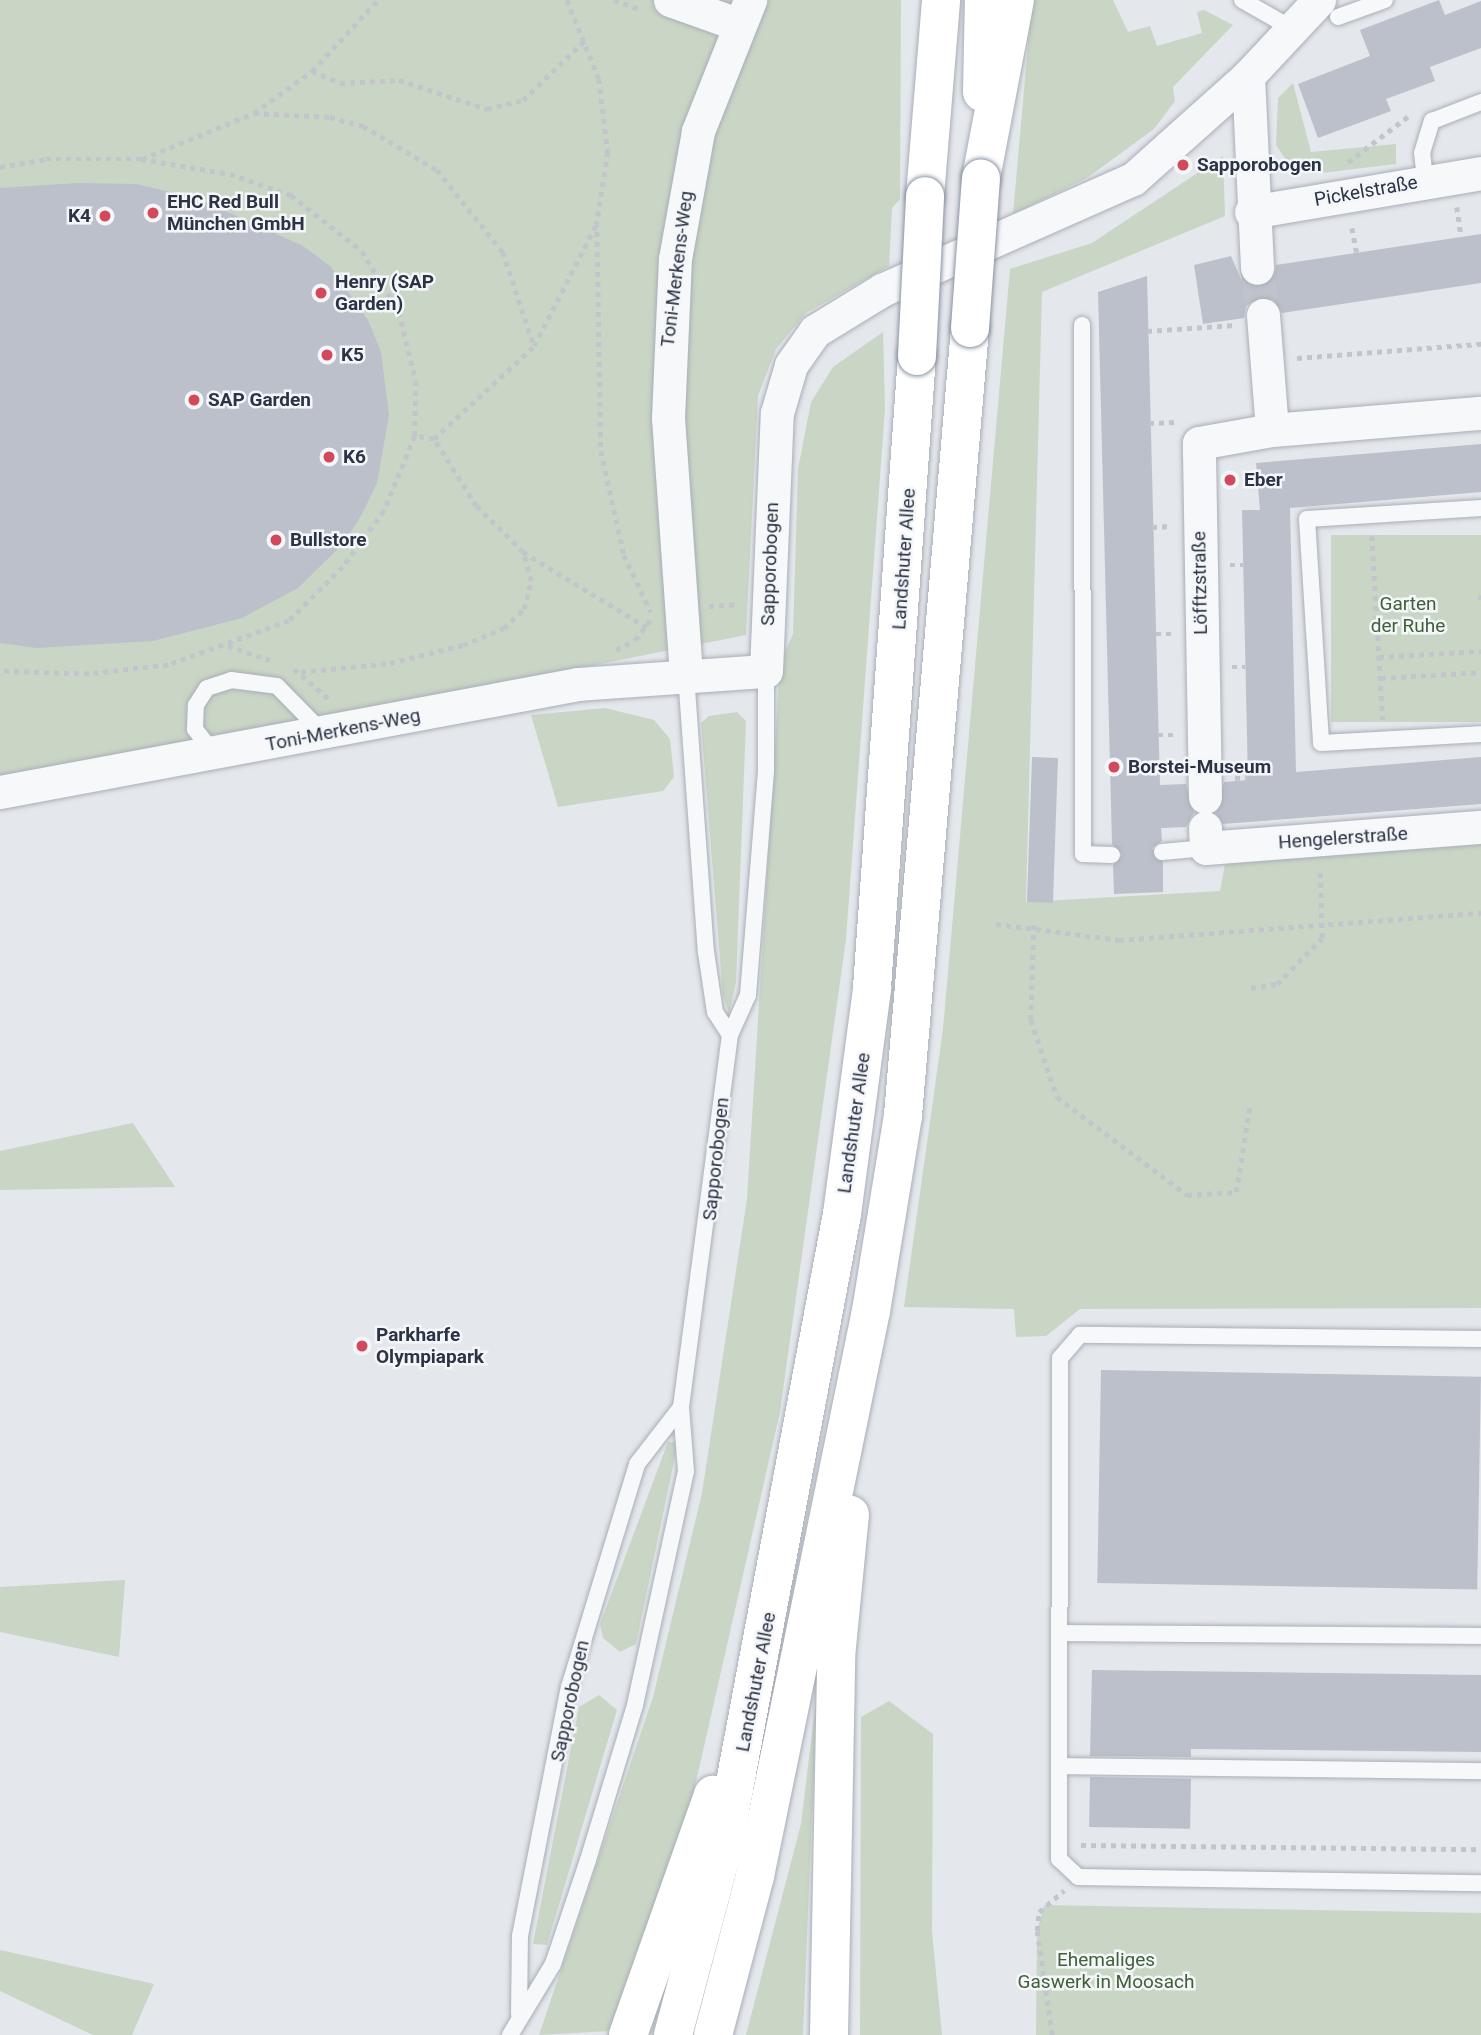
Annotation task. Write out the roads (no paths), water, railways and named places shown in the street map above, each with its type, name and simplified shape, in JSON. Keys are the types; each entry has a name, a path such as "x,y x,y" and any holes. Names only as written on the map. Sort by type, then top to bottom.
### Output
{"highway":[{"path":"921,0 925,196"},
{"path":"925,196 941,0"},
{"path":"981,178 984,0"},
{"path":"981,178 1015,0"},
{"name":"Landshuter Allee","path":"830,2035 836,1657 872,1311 916,997 981,178"},
{"name":"Landshuter Allee","path":"673,2035 722,1852 764,1644 842,1214 872,988 917,356 925,196"},
{"name":"Landshuter Allee","path":"713,2035 755,1876 872,1311"},
{"path":"628,2035 764,1644"}],"street":[{"path":"670,0 743,12"},
{"name":"Sapporobogen","path":"766,671 777,413 791,365 815,331 882,290 1133,178 1248,76 1291,28 1328,8"},
{"name":"Toni-Merkens-Weg","path":"686,675 664,610 675,259 698,131 743,12"},
{"path":"1248,76 1251,212 1257,268"},
{"name":"Pickelstraße","path":"1251,212 1425,180 1481,173"},
{"path":"1264,318 1272,430"},
{"name":"Löfftzstraße","path":"1205,824 1197,453 1208,438 1272,430 1481,413"},
{"name":"Toni-Merkens-Weg","path":"0,792 217,754 332,721 578,684 766,671"},
{"name":"Hengelerstraße","path":"1205,824 1319,839 1481,827"}],"lane":[{"path":"1242,0 1291,28"},
{"path":"1328,8 1385,0"},
{"path":"1425,180 1423,144 1432,121 1481,102"},
{"path":"1082,325 1083,853 1112,855"},
{"path":"1481,508 1307,519 1321,743 1481,734"},
{"name":"Sapporobogen","path":"510,2035 519,2014 553,1965 635,1704 686,1471 681,1407 730,1035 748,995 766,770 766,671"},
{"path":"686,675 706,952 715,1012 730,1035"},
{"path":"217,754 201,741 194,714 200,696 216,682 277,686 332,721"},
{"path":"1162,852 1205,824"},
{"path":"1481,1339 1080,1335 1060,1358 1059,1845 1059,1859 1078,1877 1481,1884"},
{"name":"Sapporobogen","path":"519,2014 520,1936 573,1674 637,1464 681,1407"},
{"path":"1061,1633 1481,1636"},
{"path":"1060,1766 1481,1771"}],"tunnel":[{"path":"1257,268 1263,315"}],"place":[{"name":"Sapporobogen","path":"1183,165"},
{"name":"EHC Red Bull München GmbH","path":"153,213"},
{"name":"K4","path":"105,216"},
{"name":"Henry (SAP Garden)","path":"321,293"},
{"name":"K5","path":"327,355"},
{"name":"SAP Garden","path":"194,400"},
{"name":"K6","path":"329,457"},
{"name":"Eber","path":"1230,480"},
{"name":"Bullstore","path":"276,540"},
{"name":"Borstei-Museum","path":"1114,767"},
{"name":"Parkharfe Olympiapark","path":"362,1346"}],"park label":[{"name":"Garten der Ruhe","path":"1408,615"},
{"name":"Ehemaliges Gaswerk in Moosach","path":"1106,1971"}]}
